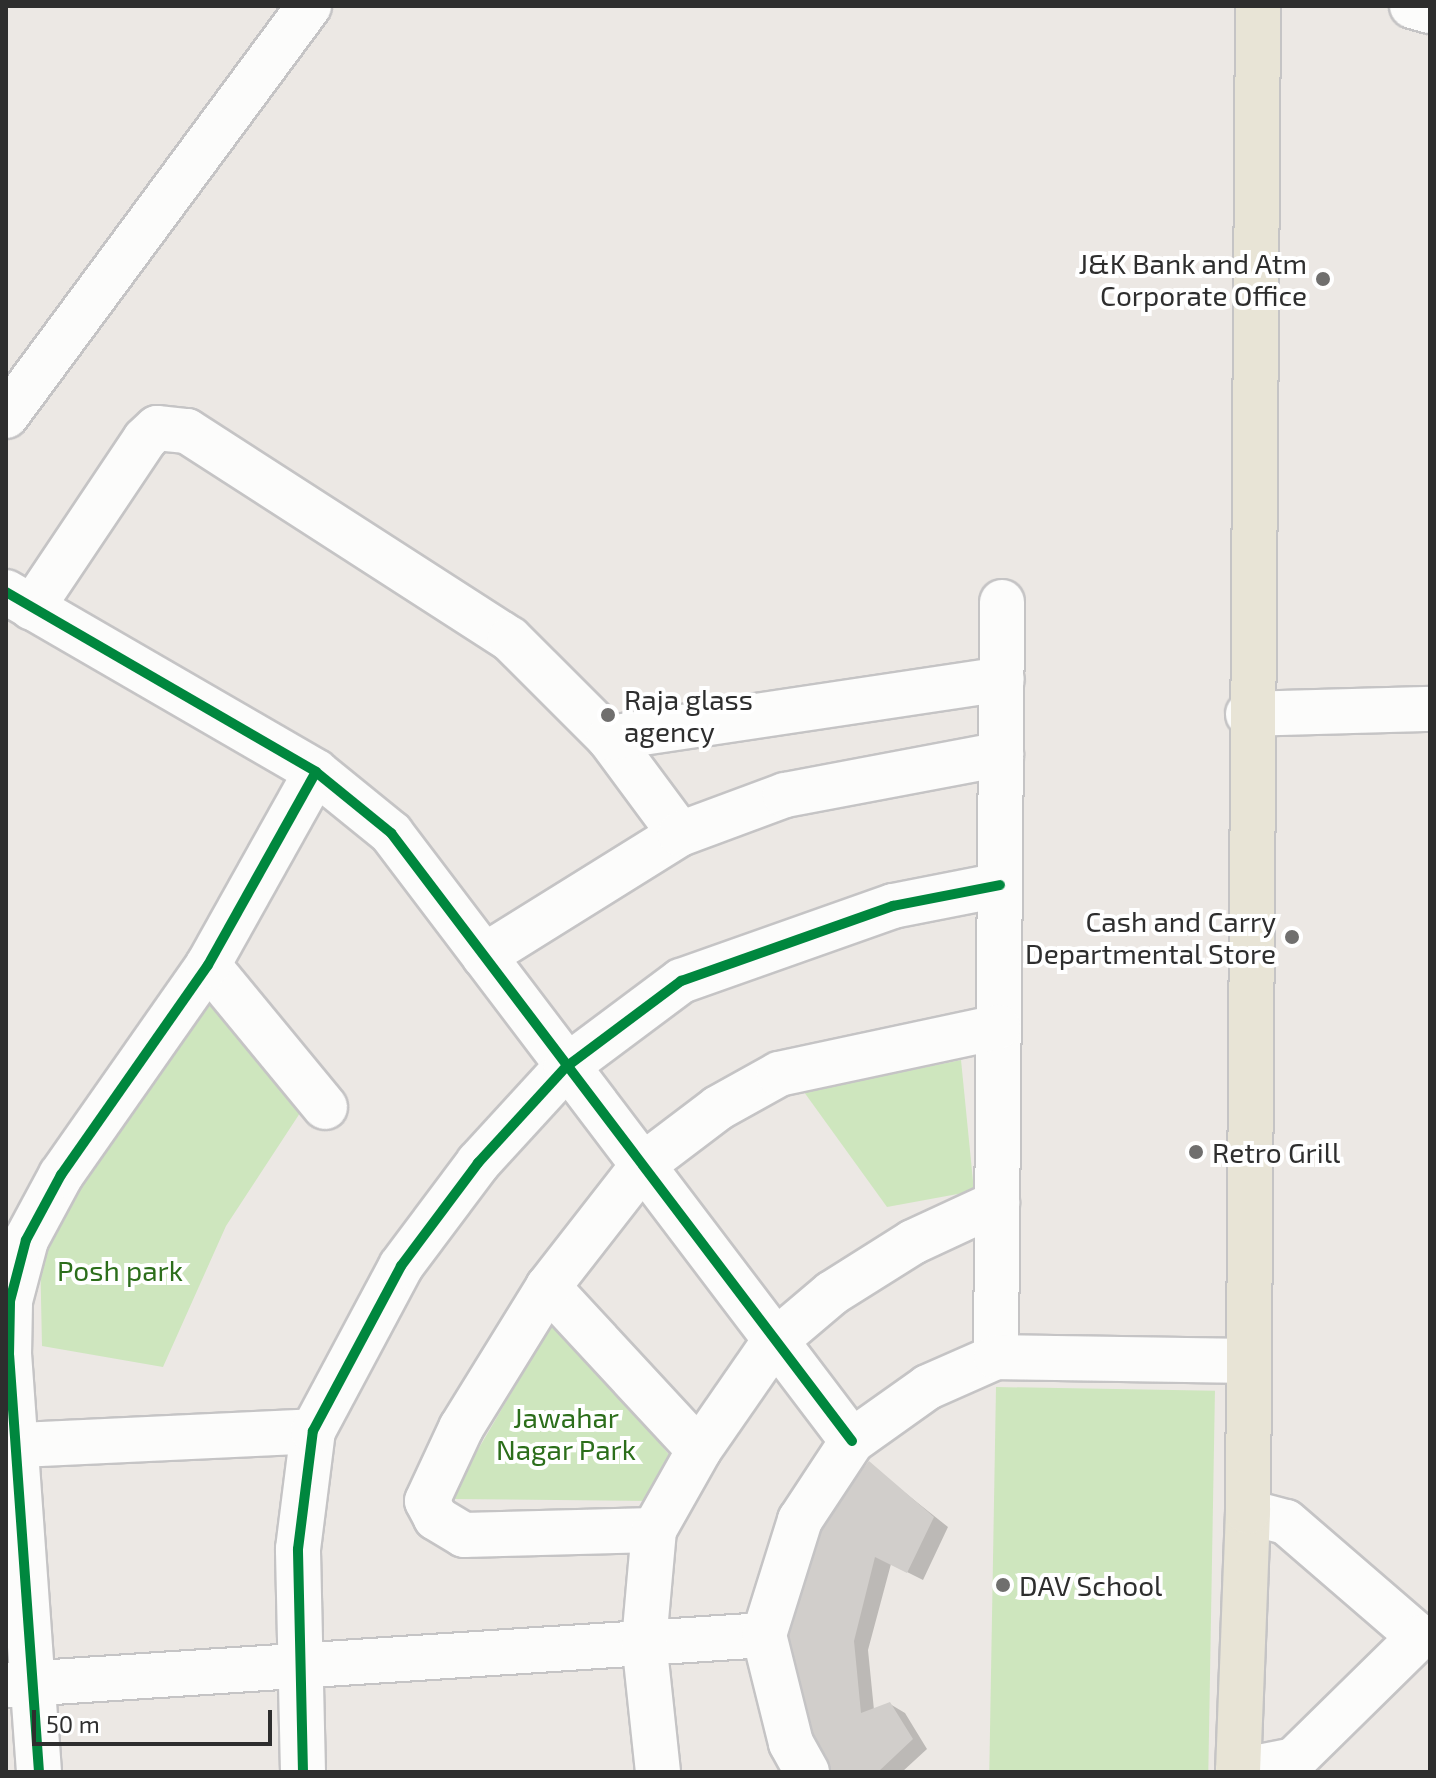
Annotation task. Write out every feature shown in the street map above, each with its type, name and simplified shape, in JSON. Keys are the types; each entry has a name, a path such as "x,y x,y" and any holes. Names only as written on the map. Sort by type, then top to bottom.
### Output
{"main road":[{"path":"1238,1772 1248,1512 1245,1361 1248,714 1258,6"}],"street":[{"path":"6,416 309,6"},
{"path":"1412,6 1430,11"},
{"path":"680,834 609,738 510,639 170,427 157,428 135,453 19,600 316,772 391,833 643,1165 773,1343 852,1441"},
{"path":"996,1357 1002,602"},
{"path":"609,738 1002,679"},
{"path":"1248,714 1430,709"},
{"path":"484,956 680,834 785,795 1001,754"},
{"path":"39,1772 21,1684 20,1445 10,1301 26,1240 61,1175 208,965 316,772"},
{"path":"303,1772 297,1671 298,1549 313,1431 401,1266 478,1163 566,1067 655,997 720,965 893,906 1000,885"},
{"path":"208,965 325,1107"},
{"path":"654,1530 464,1535 428,1507 432,1483 461,1428 548,1287 643,1165 779,1074 998,1027"},
{"path":"658,1772 644,1642 654,1530 699,1450 773,1343 832,1293 913,1242 997,1203"},
{"path":"548,1287 699,1450"},
{"path":"807,1772 791,1743 764,1635 800,1520 852,1441 928,1387 996,1357 1245,1361"},
{"path":"20,1445 313,1431"},
{"path":"1238,1772 1294,1760 1425,1637 1286,1522 1248,1512"},
{"path":"21,1684 297,1671 764,1635"}],"green space":[{"name":"Posh park","path":"203,997 300,1113 226,1226 163,1367 42,1346 40,1250 108,1130"},
{"path":"961,1060 974,1191 887,1207 804,1092"},
{"name":"Jawahar Nagar Park","path":"557,1315 670,1456 653,1501 449,1499"},
{"path":"996,1387 1215,1391 1208,1772 989,1772"}],"building":[{"path":"869,1461 934,1517 907,1573 875,1557 854,1641 861,1713 890,1702 913,1739 878,1772 827,1772 803,1729 784,1626 802,1545"}],"cycle path":[{"path":"6,592 316,772 391,833 852,1441"},
{"path":"39,1772 9,1355 10,1301 26,1240 61,1175 208,965 316,772"},
{"path":"303,1772 298,1549 313,1431 401,1266 478,1163 566,1067 681,981 893,906 1000,885"}],"place":[{"name":"J&K Bank and Atm Corporate Office","path":"1323,279"},
{"name":"Raja glass agency","path":"608,715"},
{"name":"Cash and Carry Departmental Store","path":"1292,937"},
{"name":"Retro Grill","path":"1196,1152"},
{"name":"DAV School","path":"1003,1585"}]}
